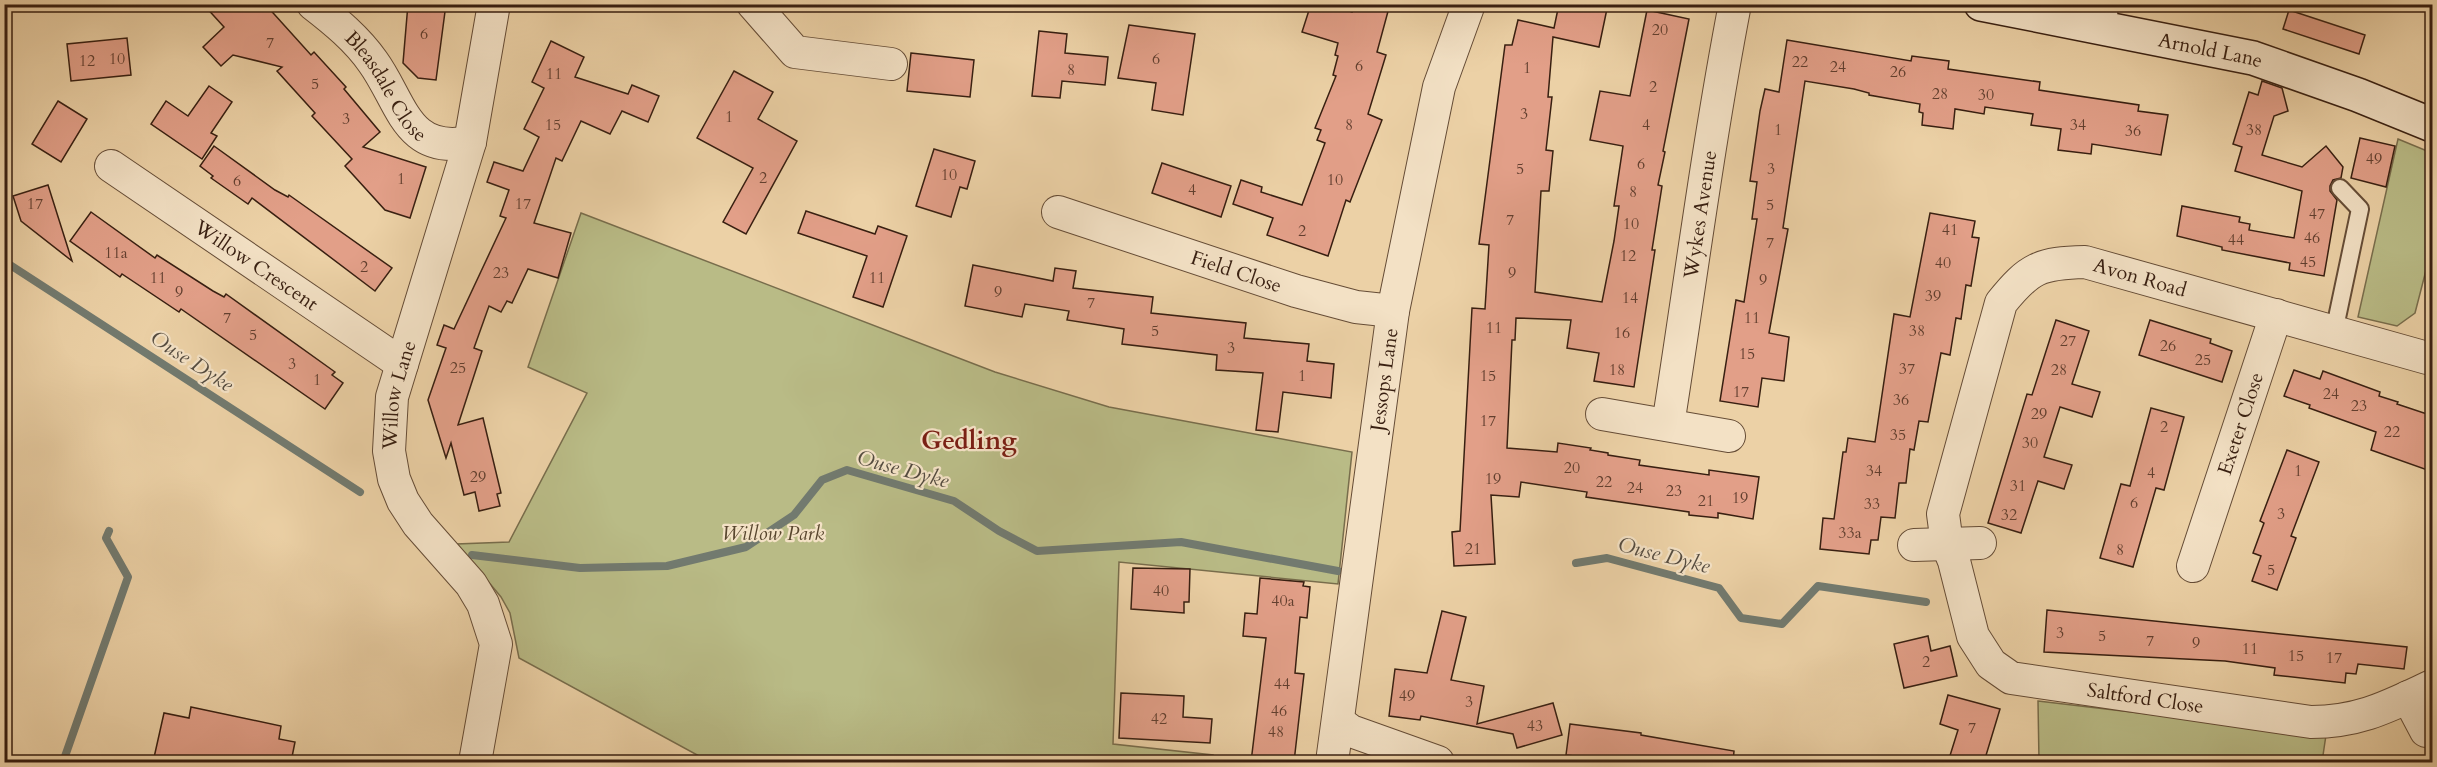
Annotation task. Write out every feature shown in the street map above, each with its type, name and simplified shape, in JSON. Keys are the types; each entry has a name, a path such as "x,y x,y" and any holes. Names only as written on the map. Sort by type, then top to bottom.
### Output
{"street":[{"name":"Bleasdale Close","path":"313,4 345,30 372,60 387,82 397,107 415,133 451,146 470,142"},
{"name":"Willow Lane","path":"475,762 496,644 483,604 471,584 418,524 403,501 394,479 388,428 392,397 470,142 494,4"},
{"path":"753,4 795,52 891,64"},
{"name":"Jessops Lane","path":"1332,762 1393,311 1439,87 1469,4"},
{"name":"Wykes Avenue","path":"1668,425 1711,132 1735,4"},
{"name":"Arnold Lane","path":"1981,4 2101,16 2253,58 2358,95 2433,125"},
{"name":"Willow Crescent","path":"112,166 402,364"},
{"name":"Field Close","path":"1076,208 1296,291 1356,307 1393,311"},
{"name":"Avon Road","path":"1951,552 1943,514 2001,303 2020,279 2051,263 2085,262 2334,332 2431,352"},
{"name":"Exeter Close","path":"2193,566 2192,530 2276,315"},
{"path":"1602,414 1729,436"},
{"path":"1914,545 1951,552 1980,543"},
{"name":"Saltford Close","path":"1951,552 1973,636 1992,664 2011,678 2311,722 2340,722 2367,714 2420,691 2426,731"},
{"path":"1339,722 1351,731 1438,762"}],"lane":[{"path":"2334,332 2360,209 2340,188"}],"green space":[{"path":"2398,139 2432,153 2432,247 2415,313 2397,326 2358,317"},
{"name":"Willow Park","path":"581,213 995,372 1109,407 1352,452 1338,584 1119,562 1113,744 1213,755 1212,762 710,762 519,658 510,613 501,597 457,544 509,542 587,393 528,367"},
{"path":"2038,701 2326,735 2322,762 2039,761"}],"building":[{"path":"203,4 265,4 311,55 314,52 346,87 344,89 380,132 363,147 426,167 410,218 385,210 345,166 352,159 312,116 315,113 277,71 282,67 233,55 221,66 203,47 224,27"},
{"path":"408,4 446,4 436,80 418,78 403,63"},
{"path":"1311,4 1329,4 1352,12 1354,4 1390,4 1377,52 1386,55 1368,114 1382,120 1350,202 1346,200 1328,256 1267,235 1273,218 1233,204 1241,180 1262,187 1261,192 1302,205 1325,143 1317,140 1321,130 1315,128 1336,76 1333,75 1338,56 1335,55 1338,43 1302,32"},
{"path":"1559,4 1608,4 1599,47 1553,37 1548,97 1552,97 1546,150 1553,151 1549,191 1541,191 1535,292 1602,302 1619,206 1614,206 1623,146 1590,140 1600,91 1630,96 1647,10 1689,19 1663,151 1665,152 1658,185 1662,186 1652,250 1655,250 1634,387 1594,381 1599,353 1567,348 1571,320 1516,318 1515,340 1512,340 1507,448 1557,452 1558,443 1591,448 1590,450 1608,453 1608,455 1640,460 1639,465 1709,475 1709,470 1759,477 1753,519 1718,513 1718,518 1689,515 1689,512 1586,497 1587,492 1521,482 1519,497 1491,495 1495,564 1454,566 1452,532 1460,531 1472,308 1485,309 1489,245 1479,244 1505,45 1512,45 1518,20 1554,28"},
{"path":"2289,10 2365,35 2359,54 2283,29"},
{"path":"1129,25 1195,34 1183,115 1152,110 1156,83 1118,78"},
{"path":"1039,31 1067,34 1065,53 1108,57 1105,85 1062,81 1060,98 1032,96"},
{"path":"127,38 131,75 71,81 67,44"},
{"path":"1787,40 1911,61 1912,56 1949,61 1948,69 2040,82 2039,90 2139,105 2138,111 2168,115 2161,155 2092,144 2091,154 2058,150 2061,129 2031,125 2033,114 1985,107 1984,114 1955,109 1953,129 1922,125 1923,113 1919,112 1920,104 1805,81 1783,228 1788,229 1769,333 1789,337 1784,381 1762,378 1758,407 1720,401 1736,300 1744,302 1757,219 1752,219 1757,182 1750,181 1760,111 1765,89 1779,92"},
{"path":"551,41 584,57 575,77 628,94 632,85 659,96 648,122 622,111 610,134 581,121 562,161 556,158 534,223 571,233 558,278 528,269 512,303 507,301 501,312 489,306 474,348 482,351 458,425 483,418 501,493 497,494 500,506 479,511 475,492 464,495 451,443 446,458 428,400 446,348 437,345 444,325 454,329 506,218 500,216 509,190 487,182 494,162 523,171 539,137 524,129 544,88 532,82"},
{"path":"911,53 974,60 970,97 907,91"},
{"path":"734,71 773,92 758,119 797,141 746,234 723,222 753,168 697,138"},
{"path":"2262,81 2282,88 2288,111 2274,116 2262,155 2302,167 2326,146 2343,167 2341,178 2333,180 2330,186 2330,191 2337,200 2324,276 2289,270 2290,263 2222,250 2222,247 2177,236 2182,206 2240,217 2239,222 2250,224 2249,230 2294,238 2302,191 2235,171 2242,147 2233,144 2249,92 2258,95"},
{"path":"209,86 232,102 211,133 217,136 202,159 151,124 166,101 188,116"},
{"path":"58,101 87,119 61,162 32,144"},
{"path":"2360,138 2395,146 2386,187 2351,178"},
{"path":"214,146 275,190 288,197 289,195 392,268 375,291 252,198 248,204 211,178 213,176 200,166"},
{"path":"934,149 975,161 967,189 960,187 951,217 916,206"},
{"path":"1162,163 1231,186 1221,217 1152,193"},
{"path":"48,185 72,261 21,221 13,196"},
{"path":"806,211 875,234 878,226 907,236 883,307 853,297 867,256 798,233"},
{"path":"91,212 155,258 157,255 224,297 226,294 335,372 332,375 343,383 325,409 181,309 179,312 122,274 120,277 70,241"},
{"path":"1930,213 1975,221 1972,237 1979,238 1971,286 1966,285 1961,319 1956,318 1950,355 1941,353 1928,422 1919,421 1914,450 1910,449 1906,483 1899,483 1895,518 1881,517 1878,540 1871,540 1869,554 1820,549 1823,518 1834,519 1843,452 1846,452 1848,438 1875,442 1894,314 1910,317"},
{"path":"973,265 1053,281 1055,268 1076,271 1073,288 1153,297 1151,313 1246,323 1244,338 1309,344 1307,361 1334,364 1331,398 1283,392 1278,432 1256,430 1263,373 1216,370 1217,355 1122,344 1124,329 1067,320 1069,311 1025,304 1022,317 965,306"},
{"path":"2056,320 2089,331 2072,384 2100,392 2092,417 2060,407 2044,457 2072,465 2064,489 2038,481 2021,533 1988,523 2027,394 2032,395"},
{"path":"2150,320 2211,339 2210,343 2232,351 2222,382 2139,355"},
{"path":"2294,370 2320,379 2323,371 2380,392 2379,396 2398,402 2397,404 2433,416 2433,472 2371,450 2376,432 2309,408 2310,405 2284,396"},
{"path":"2151,408 2184,417 2164,490 2156,488 2133,567 2100,558 2121,484 2130,486"},
{"path":"2287,450 2319,462 2291,536 2296,538 2277,590 2252,581 2261,556 2253,553 2264,523 2260,521"},
{"path":"1133,568 1190,569 1189,602 1184,602 1184,613 1131,609"},
{"path":"1260,578 1304,582 1303,586 1310,587 1307,618 1300,617 1295,673 1304,674 1294,762 1251,762 1266,638 1243,636 1245,613 1257,614"},
{"path":"2047,610 2407,647 2404,669 2358,664 2356,674 2346,673 2345,683 2274,675 2275,668 2225,661 2044,652"},
{"path":"1442,611 1466,617 1451,680 1484,686 1477,724 1553,703 1562,735 1517,748 1513,734 1421,716 1420,720 1389,716 1395,669 1427,673"},
{"path":"1928,636 1931,651 1950,646 1957,676 1904,688 1894,644"},
{"path":"1121,693 1184,696 1183,717 1212,719 1210,743 1119,738"},
{"path":"1948,695 2000,709 1984,762 1948,762 1958,730 1940,724"},
{"path":"191,707 281,726 279,739 295,742 291,762 153,762 164,713 189,718"},
{"path":"1570,724 1641,733 1641,735 1734,751 1733,762 1608,762 1609,760 1566,755"}],"waterway":[{"name":"Ouse Dyke","path":"4,261 360,492"},
{"name":"Ouse Dyke","path":"472,555 580,568 667,566 746,547 794,515 822,480 847,470 954,501 999,531 1037,551 1181,542 1338,571"},
{"path":"63,762 128,577 106,538 109,531"},
{"name":"Ouse Dyke","path":"1576,563 1607,558 1719,588 1741,618 1782,624 1818,586 1926,602"}],"district":[{"name":"Gedling","path":"969,440"}]}
